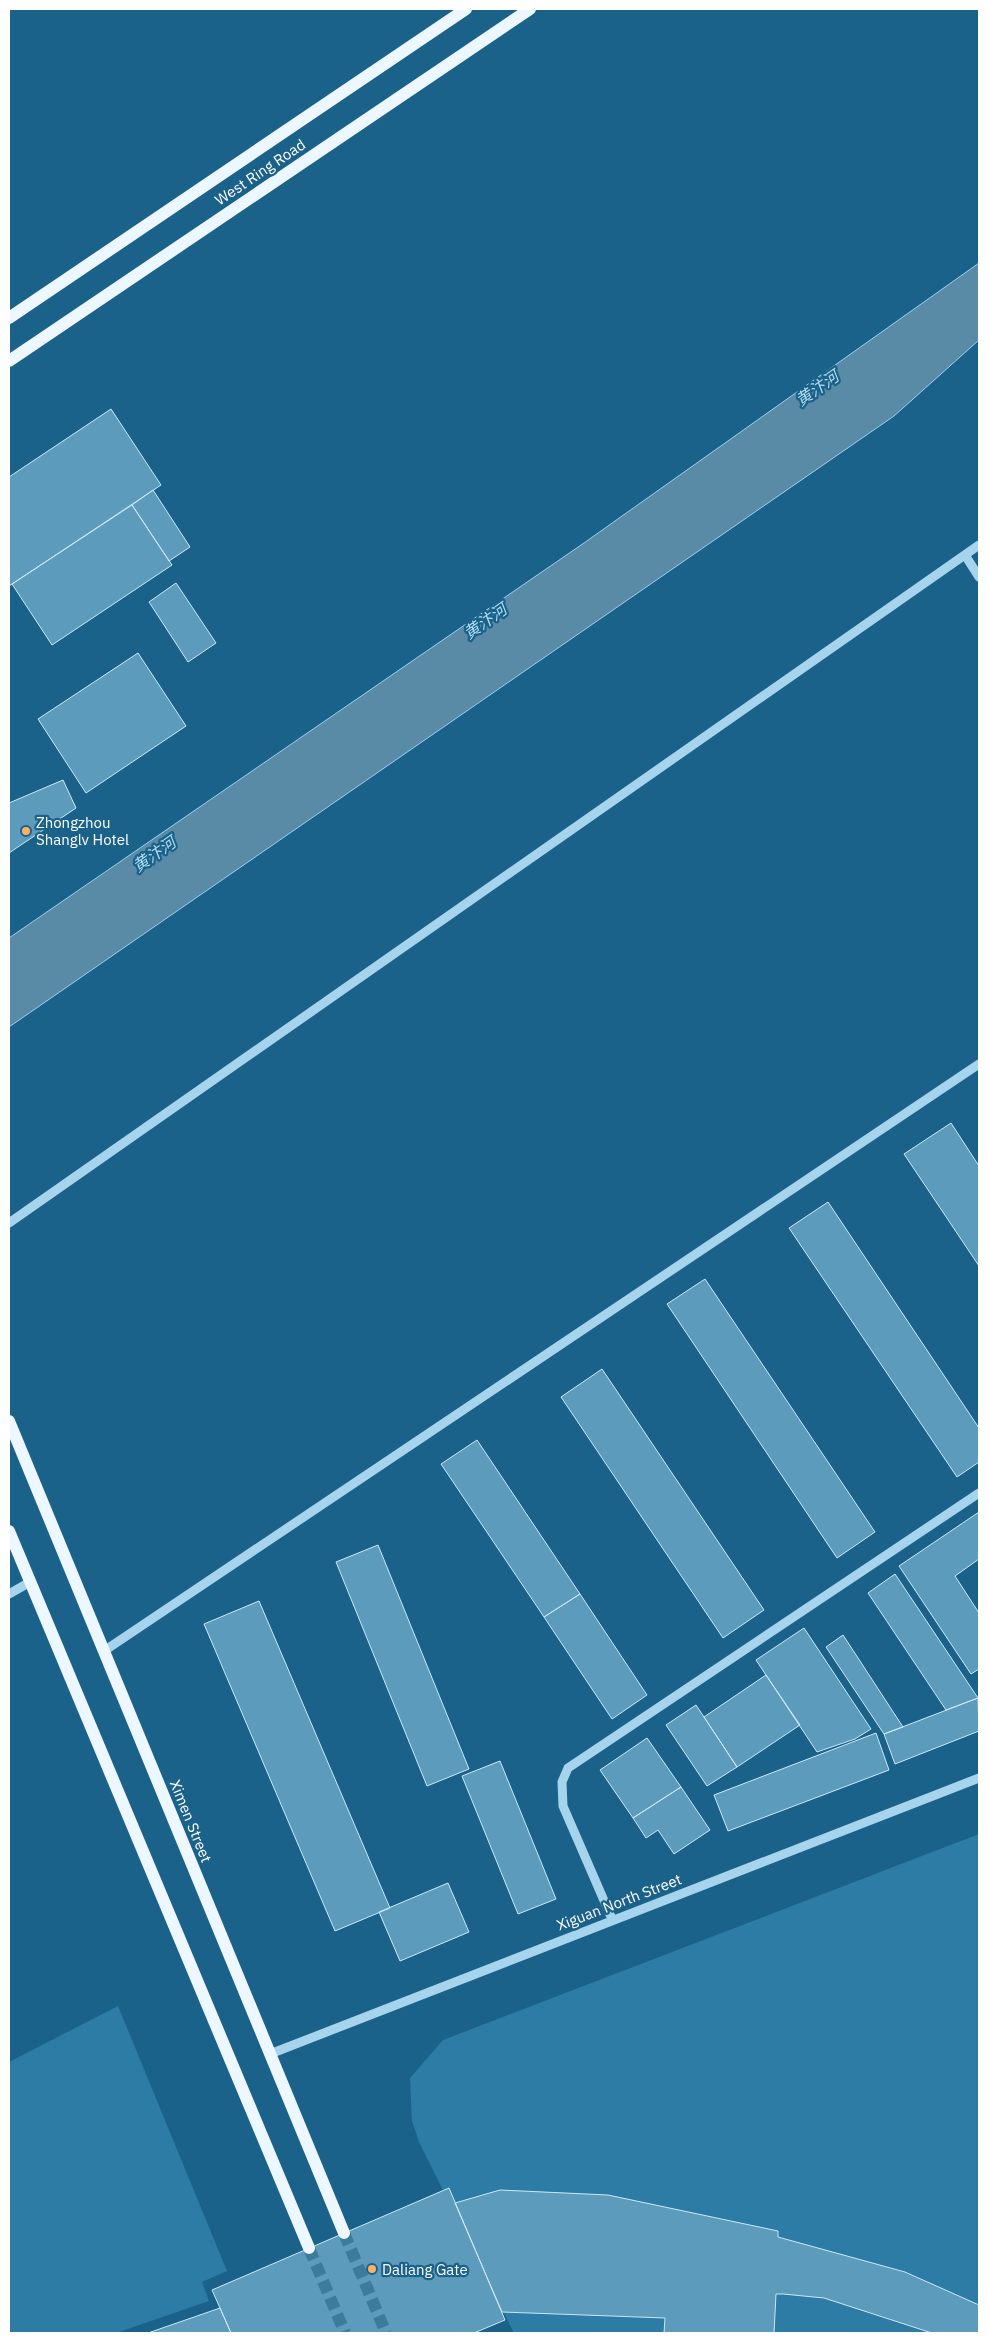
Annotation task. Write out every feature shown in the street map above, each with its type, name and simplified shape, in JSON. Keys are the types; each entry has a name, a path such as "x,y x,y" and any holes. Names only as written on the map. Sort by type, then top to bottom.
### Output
{"main road":[{"name":"West Ring Road","path":"9,318 466,9"},
{"name":"West Ring Road","path":"9,361 530,9"},
{"name":"Ximen Street","path":"9,1421 344,2233"},
{"path":"9,1531 309,2248"}],"street":[{"path":"9,1223 979,545"},
{"path":"964,555 979,577"},
{"path":"104,1652 979,1064"},
{"path":"612,1920 563,1806 562,1782 568,1768 979,1493"},
{"path":"9,1594 30,1582"},
{"name":"Xiguan North Street","path":"270,2054 979,1778"}],"shaded area":[{"path":"979,1834 979,2333 514,2333 419,2142 412,2121 410,2078 443,2040"},
{"path":"118,2006 227,2271 202,2282 209,2301 116,2333 9,2333 9,2062"}],"water":[{"name":"黄汴河","path":"979,263 979,340 894,416 9,1027 9,938 584,543"}],"building":[{"path":"111,409 161,485 9,586 9,477"},
{"path":"153,490 190,547 169,561 132,505"},
{"path":"132,505 172,565 52,645 12,584"},
{"path":"176,583 216,643 188,662 149,602"},
{"path":"138,653 186,726 86,793 38,719"},
{"name":"Zhongzhou Shanglv Hotel","path":"63,780 76,808 9,853 9,803"},
{"path":"951,1123 979,1166 979,1266 904,1154"},
{"path":"828,1202 979,1428 979,1462 957,1477 789,1228"},
{"path":"705,1279 875,1532 837,1558 667,1304"},
{"path":"602,1369 764,1610 723,1638 561,1397"},
{"path":"477,1440 580,1594 544,1617 441,1464"},
{"path":"979,1512 979,1559 955,1576 979,1613 979,1669 971,1674 899,1566"},
{"path":"378,1545 469,1769 427,1786 336,1562"},
{"path":"895,1574 978,1698 946,1710 868,1593"},
{"path":"580,1594 647,1695 612,1719 544,1617"},
{"path":"259,1601 390,1908 335,1931 204,1624"},
{"path":"804,1628 871,1729 855,1739 817,1752 756,1660"},
{"path":"843,1635 903,1727 884,1734 826,1647"},
{"path":"766,1675 800,1725 737,1767 704,1717"},
{"path":"978,1698 979,1731 895,1764 884,1734"},
{"path":"696,1705 737,1767 707,1786 666,1725"},
{"path":"876,1733 889,1770 728,1831 714,1795"},
{"path":"647,1738 681,1787 633,1818 600,1770"},
{"path":"500,1761 556,1899 518,1914 462,1776"},
{"path":"681,1787 710,1830 674,1854 658,1830 646,1838 633,1818"},
{"path":"448,1883 469,1932 400,1961 379,1912"},
{"name":"Daliang Gate","path":"449,2188 505,2320 474,2333 231,2333 212,2290"},
{"path":"500,2190 608,2195 778,2231 778,2237 905,2272 979,2305 979,2333 932,2333 824,2298 783,2294 776,2294 774,2333 664,2333 665,2318 502,2312 455,2203"},
{"path":"220,2308 231,2333 148,2333"}],"tunnel":[{"path":"344,2233 386,2333"},
{"path":"309,2248 345,2333"}],"place":[{"name":"Zhongzhou Shanglv Hotel","path":"26,831"},
{"name":"Daliang Gate","path":"372,2269"}]}
